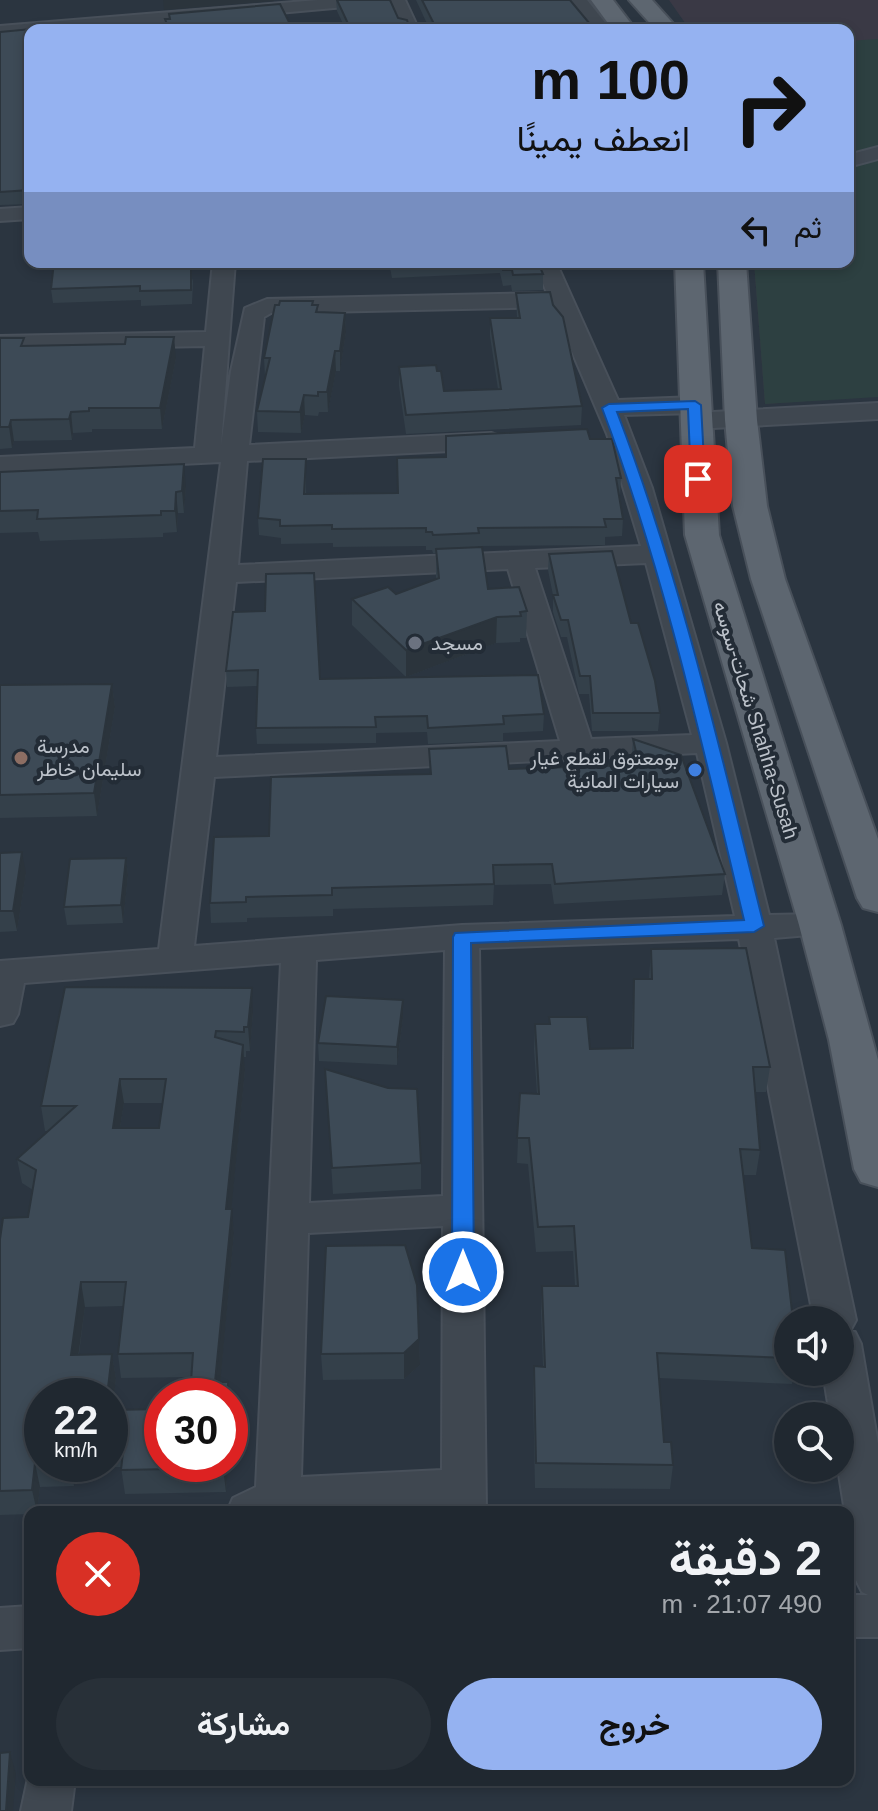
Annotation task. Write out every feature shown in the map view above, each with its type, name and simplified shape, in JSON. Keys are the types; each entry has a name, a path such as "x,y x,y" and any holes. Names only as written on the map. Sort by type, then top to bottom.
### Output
{"main road":[{"path":"602,0 620,24"},
{"path":"640,0 662,24"},
{"name":"شحات-سوسه Shahha-Susah","path":"689,268 699,508 710,566 820,925 851,1040 878,1169"},
{"path":"732,268 741,420 750,506 768,579 878,898"}],"street":[{"path":"0,14 134,18 187,0"},
{"path":"77,24 382,0"},
{"path":"396,0 407,24"},
{"path":"578,0 597,24"},
{"path":"0,32 24,29"},
{"path":"854,151 878,153"},
{"path":"854,159 878,153"},
{"path":"0,215 24,213"},
{"path":"0,228 24,227"},
{"path":"175,960 196,768 223,574 218,339 224,268"},
{"path":"547,268 606,426 639,488 710,743 754,926 832,1306"},
{"path":"221,454 253,313 258,308 559,300"},
{"path":"0,343 218,339"},
{"path":"606,426 695,413 741,420 878,411"},
{"path":"0,465 512,439"},
{"path":"223,574 657,554"},
{"path":"519,561 578,749"},
{"path":"196,768 710,743"},
{"path":"0,1014 4,972 462,937 820,925"},
{"path":"299,950 289,1219 264,1504 464,1500 462,937"},
{"path":"289,1219 463,1210"},
{"path":"847,1386 878,1578"},
{"path":"854,1616 878,1616"},
{"path":"0,1629 24,1627"},
{"path":"46,1811 49,1786"}],"shaded area":[{"path":"669,0 878,0 878,396 765,404 754,268 854,268 854,24 686,24"},
{"path":"878,39 878,397 765,404 754,268 854,268 854,41"}],"building":[{"path":"337,0 390,0 398,18 407,20 408,24 348,24"},
{"path":"422,0 570,0 590,24 434,24"},
{"path":"280,4 290,24 167,24 165,19 170,19 169,14"},
{"path":"24,30 24,190 0,192 0,32"},
{"path":"53,268 191,268 191,290 140,291 140,286 51,289"},
{"path":"540,268 543,274 513,275 512,270 503,270"},
{"path":"550,292 553,305 563,317 582,406 406,415 399,367 436,365 437,371 441,371 444,391 501,389 490,318 520,318 516,293"},
{"path":"280,301 313,301 312,305 318,305 316,312 345,313 340,351 335,351 327,392 318,392 318,396 304,395 300,412 257,411 270,358 264,358 275,305 279,305"},
{"path":"126,337 174,337 160,408 89,408 89,411 71,412 69,419 11,420 9,427 0,427 0,338 24,338 21,346 125,344"},
{"path":"587,429 590,439 612,439 621,478 616,478 623,519 604,519 606,527 478,528 479,533 433,535 426,532 426,528 280,526 280,520 258,518 263,459 306,459 304,494 398,493 397,458 446,457 446,436"},
{"path":"184,464 182,491 176,492 175,511 161,511 161,515 37,519 38,510 0,511 0,472"},
{"path":"482,547 488,589 519,587 527,611 520,612 521,616 497,617 406,650 352,599 388,587 396,594 439,578 436,549"},
{"path":"612,551 631,623 638,623 655,681 660,713 593,713 590,676 580,676 568,620 561,620 553,595 558,595 549,554"},
{"path":"314,573 320,679 538,675 544,714 503,716 504,724 428,728 427,716 375,717 376,727 256,728 258,670 226,671 233,612 265,611 266,574"},
{"path":"112,684 94,793 0,795 0,685"},
{"path":"633,739 681,755 725,874 555,884 552,864 493,865 494,884 332,888 332,895 246,897 246,902 210,903 214,837 269,836 271,777 431,774 429,749 506,746 509,769 632,765 631,760 638,760"},
{"path":"22,852 13,911 0,911 0,853"},
{"path":"126,858 121,905 64,907 70,859"},
{"path":"746,948 770,1067 753,1067 760,1150 740,1149 752,1248 785,1250 791,1306 774,1306 774,1357 657,1353 664,1442 671,1442 673,1465 536,1463 534,1366 545,1367 542,1286 578,1286 574,1226 538,1227 529,1138 517,1138 520,1093 539,1094 535,1024 550,1024 549,1017 587,1017 590,1049 633,1048 634,979 652,979 651,949"},
{"path":"65,987 252,988 248,1027 244,1027 244,1032 216,1031 215,1037 243,1045 226,1209 232,1209 215,1378 191,1378 193,1353 118,1354 126,1282 81,1282 71,1355 112,1354 109,1378 24,1378 24,1482 33,1482 32,1490 0,1491 0,1239 3,1218 28,1217 36,1170 17,1159 76,1106 41,1106","holes":["120,1079 166,1079 159,1128 113,1128"]},
{"path":"326,996 403,1000 397,1047 318,1043"},
{"path":"325,1069 388,1088 417,1089 421,1163 332,1168"},
{"path":"405,1245 417,1285 419,1339 404,1353 321,1354 326,1246"},
{"path":"144,1409 144,1470 128,1470 128,1410"},
{"path":"10,1752 6,1811 0,1811 0,1753"}],"place":[{"name":"مسجد","path":"415,643"},
{"name":"مدرسة سليمان خاطر","path":"21,758"},
{"name":"بومعتوق لقطع غيار سيارات المانية","path":"695,770"}],"route":[{"path":"463,1272 462,937 754,926 710,743 639,488 609,408 695,405 698,479"}]}
